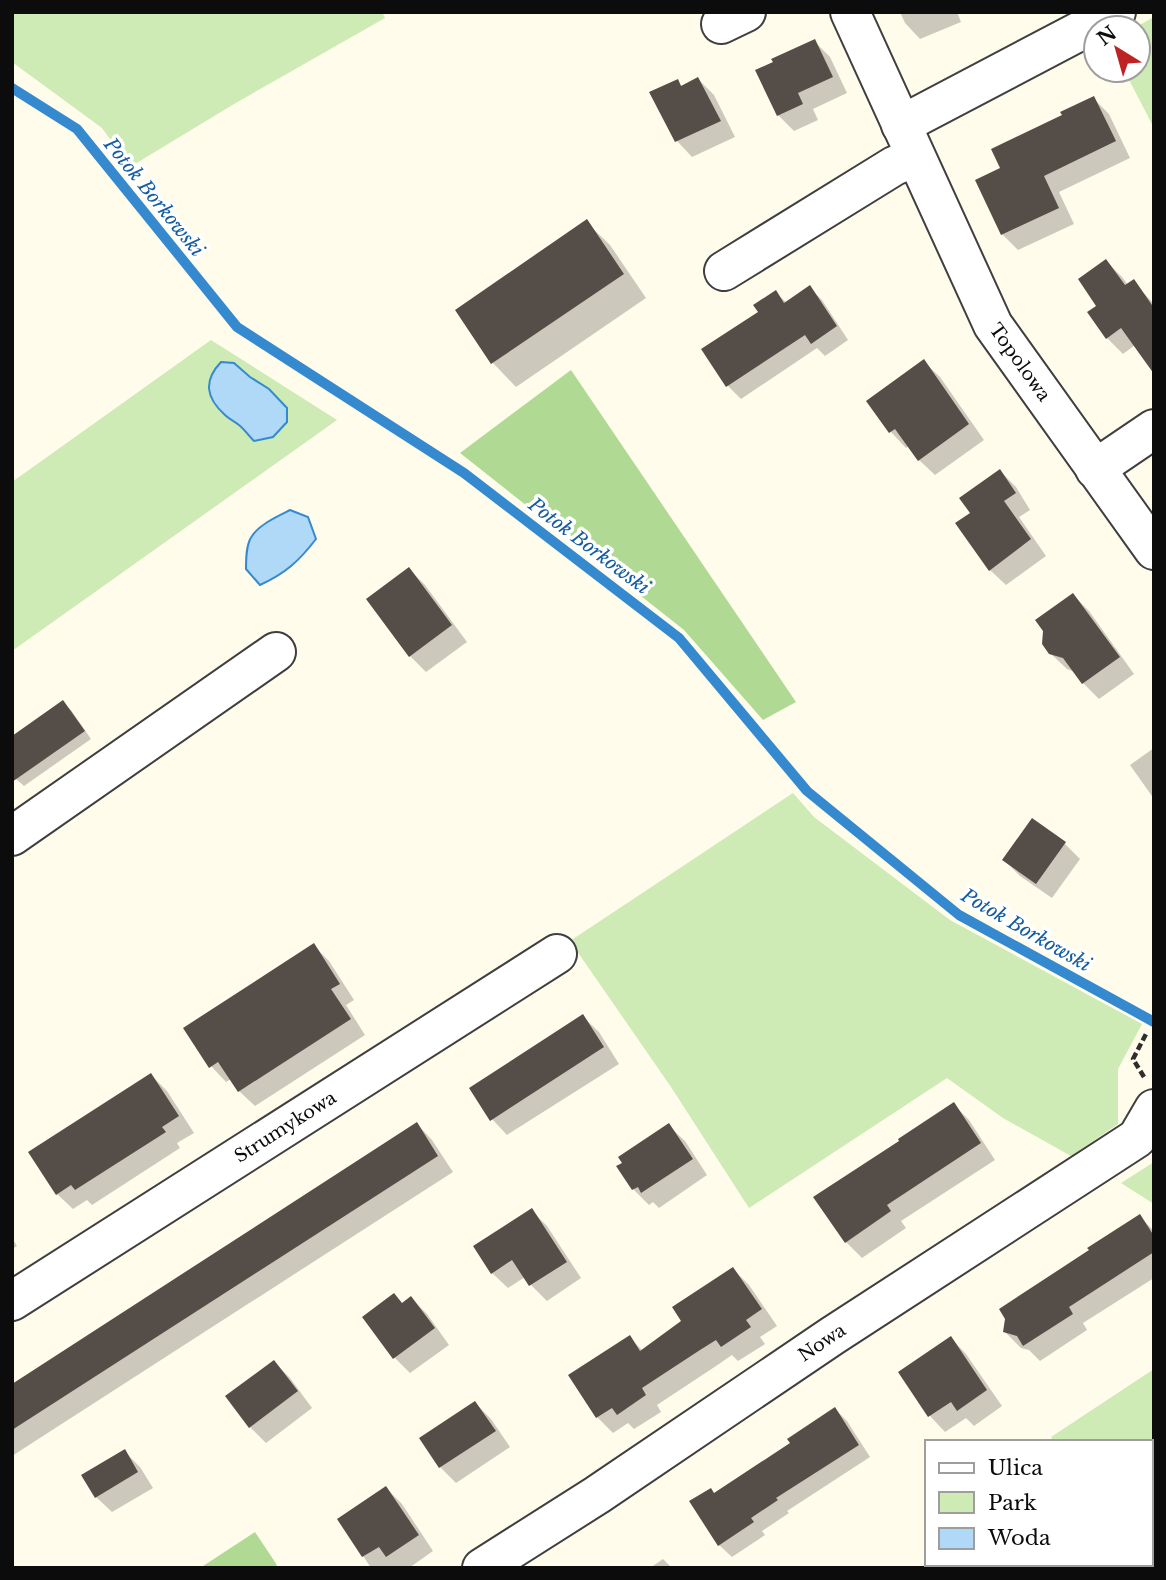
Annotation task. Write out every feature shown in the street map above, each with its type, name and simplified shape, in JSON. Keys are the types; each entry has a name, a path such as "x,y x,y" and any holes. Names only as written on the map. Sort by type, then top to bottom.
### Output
{"street":[{"name":"Topolowa","path":"850,12 993,325 1154,550"},
{"path":"724,271 894,166 908,141 1116,12"},
{"path":"1095,469 1154,429"},
{"path":"12,836 276,652"},
{"name":"Strumykowa","path":"12,1301 557,954"},
{"name":"Nowa","path":"482,1568 1137,1138 1150,1096"}],"path":[{"path":"1146,1034 1133,1059 1150,1096"}],"green space":[{"path":"12,12 382,12 385,18 130,167 102,128 12,62"},
{"path":"1154,17 1154,128 1131,84 1152,84"},
{"path":"211,340 337,420 12,651 12,482"},
{"path":"571,370 796,702 763,720 684,630 460,453"},
{"path":"793,793 814,817 950,920 1142,1024 1118,1069 1118,1124 1071,1156 1003,1118 947,1078 749,1208 671,1087 570,941"},
{"path":"1154,1162 1154,1204 1121,1183"},
{"path":"1154,1369 1154,1568 1134,1566 1152,1566 1152,1440 1053,1440 1051,1437"},
{"path":"255,1532 277,1565 273,1568 200,1568"}],"water":[{"path":"221,362 234,363 269,389 287,408 287,422 273,437 254,441 214,402 209,383"},
{"path":"290,510 308,517 316,539 291,566 260,585 246,569 250,539 264,524"}],"building":[{"path":"815,39 833,77 798,93 803,104 777,116 755,70 773,62 771,59"},
{"path":"698,77 721,121 675,142 649,92 678,79 681,86"},
{"path":"1094,96 1116,141 1044,176 1059,208 1001,235 975,180 1000,168 991,149 1062,115 1060,112"},
{"path":"587,219 624,274 491,364 455,310"},
{"path":"1106,259 1125,285 1134,279 1154,308 1154,374 1121,328 1106,339 1087,312 1096,306 1078,279"},
{"path":"810,285 837,326 811,344 805,335 726,387 701,349 758,312 753,305 776,290 784,303"},
{"path":"924,359 969,424 918,461 895,429 889,433 866,401"},
{"path":"1000,469 1016,493 1004,501 1031,539 989,571 955,523 970,513 959,498"},
{"path":"409,567 452,625 409,657 366,599"},
{"path":"1073,593 1120,657 1082,684 1063,658 1049,654 1042,644 1043,631 1035,620"},
{"path":"63,700 85,731 12,782 12,736"},
{"path":"1032,818 1066,842 1036,884 1002,860"},
{"path":"314,943 340,984 331,989 351,1019 238,1092 218,1062 209,1068 183,1028"},
{"path":"583,1014 604,1047 490,1121 469,1088"},
{"path":"151,1073 179,1116 162,1127 166,1132 75,1190 71,1185 56,1195 28,1152"},
{"path":"954,1102 981,1143 887,1205 891,1211 845,1243 813,1197"},
{"path":"417,1122 438,1156 12,1430 12,1384"},
{"path":"669,1123 693,1159 641,1193 638,1187 632,1190 616,1166 622,1163 618,1157"},
{"path":"532,1208 567,1262 529,1286 512,1260 491,1274 473,1246"},
{"path":"1140,1214 1154,1236 1154,1252 1069,1307 1073,1314 1023,1346 1017,1336 1003,1332 1005,1319 999,1309"},
{"path":"733,1267 762,1309 746,1320 751,1327 721,1347 716,1340 642,1388 646,1395 617,1415 612,1408 596,1418 568,1375 630,1335 640,1351 681,1321 672,1307"},
{"path":"394,1293 402,1303 411,1296 435,1328 393,1359 362,1317"},
{"path":"951,1336 987,1390 957,1411 951,1402 928,1417 898,1372"},
{"path":"274,1360 298,1391 249,1428 225,1396"},
{"path":"475,1401 496,1431 439,1468 419,1438"},
{"path":"835,1407 859,1445 776,1498 778,1500 751,1518 754,1522 718,1546 689,1501 711,1488 714,1493 790,1443 787,1439"},
{"path":"125,1449 138,1472 95,1498 81,1475"},
{"path":"386,1486 419,1535 386,1557 379,1547 362,1557 337,1519"}],"waterway":[{"name":"Potok Borkowski","path":"12,88 77,129 237,327 464,473 679,638 807,791 959,915 1154,1022"}]}
